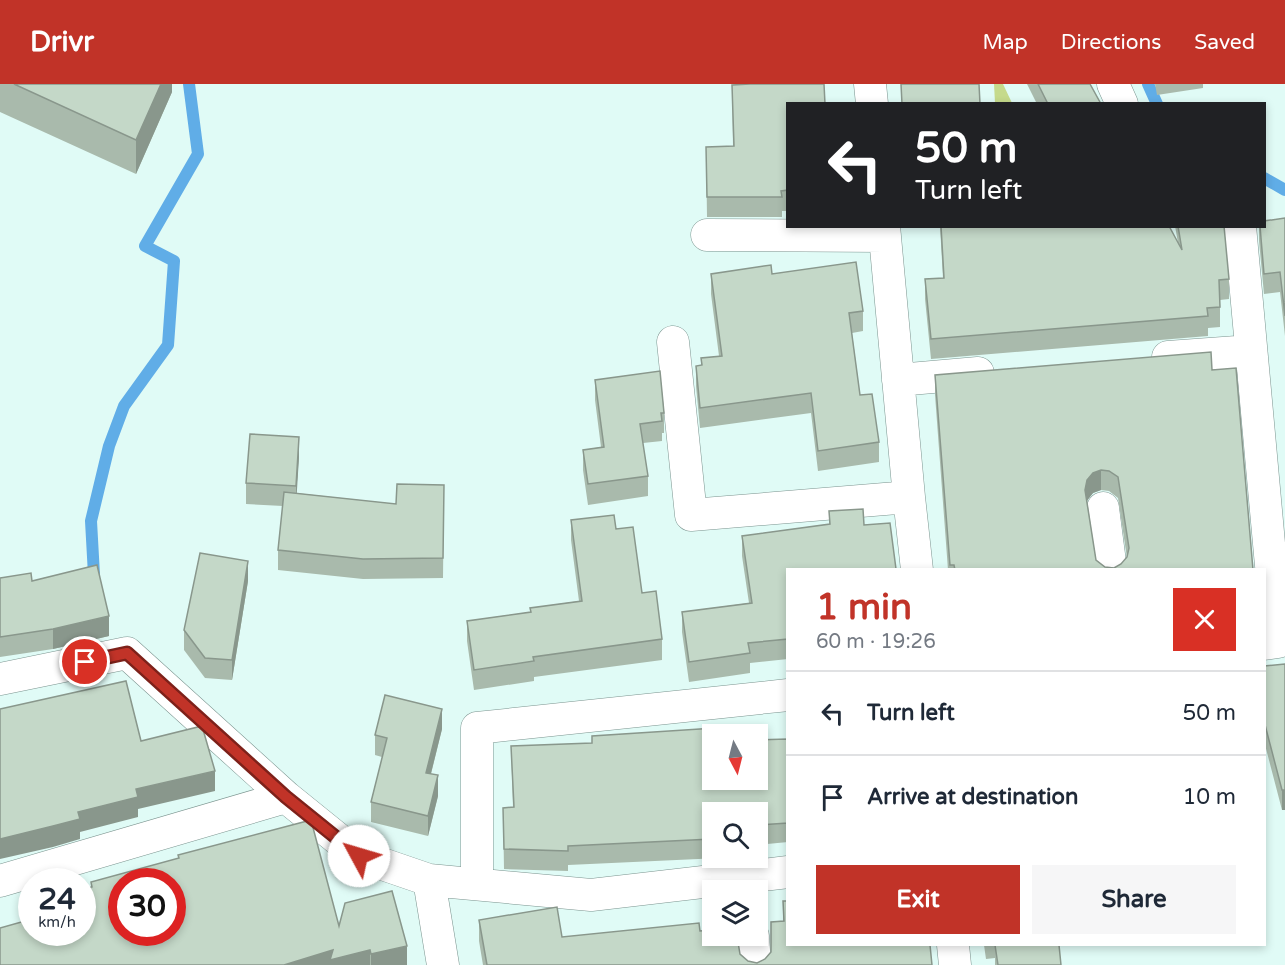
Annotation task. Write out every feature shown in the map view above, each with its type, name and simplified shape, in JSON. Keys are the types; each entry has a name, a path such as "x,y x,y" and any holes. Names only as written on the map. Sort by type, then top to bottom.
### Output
{"street":[{"path":"870,84 872,102"},
{"path":"1113,84 1121,102"},
{"path":"1240,228 1278,642 1266,644"},
{"path":"707,235 884,231 917,568"},
{"path":"673,342 691,515 909,497"},
{"path":"1134,360 1251,351"},
{"path":"898,380 1004,371"},
{"path":"1103,508 1111,568"},
{"path":"0,679 127,653 286,797 359,856 429,880 591,895 702,887"},
{"path":"477,884 477,728 786,695"},
{"path":"0,881 286,797"},
{"path":"762,880 786,873"},
{"path":"429,880 443,965"},
{"path":"754,946 755,965"},
{"path":"953,946 955,965"}],"green space":[{"path":"994,84 1003,84 1012,102 995,102"}],"building":[{"path":"14,84 161,84 136,140"},
{"path":"824,84 825,102 786,102 786,190 781,191 782,197 707,197 706,147 734,146 732,85"},
{"path":"901,84 979,84 980,102 902,102"},
{"path":"1038,84 1090,84 1100,102 1047,102"},
{"path":"1285,218 1285,316 1280,272 1264,274 1260,228 1266,228 1266,221"},
{"path":"941,228 1170,228 1182,250 1178,228 1224,228 1229,279 1219,280 1220,307 1207,308 1208,316 931,339 925,279 944,278"},
{"path":"856,262 863,311 849,313 860,395 872,394 879,442 818,451 811,393 700,408 696,366 702,365 701,358 722,356 711,274 771,265 772,274"},
{"path":"1211,352 1212,370 1236,368 1253,568 1114,568 955,568 954,565 950,565 935,375","holes":["1101,470 1109,471 1118,477 1129,548 1127,557 1121,564 1114,568 1105,567 1096,560 1085,490 1087,480 1093,473"]},
{"path":"660,371 664,413 661,413 662,421 640,424 648,476 588,484 583,450 604,447 595,380"},
{"path":"250,434 299,437 296,486 246,483"},
{"path":"397,484 444,485 443,558 363,559 278,550 284,492 396,504"},
{"path":"863,509 864,525 890,523 896,568 786,568 786,639 748,643 750,653 689,662 682,612 752,603 742,536 830,524 829,511"},
{"path":"614,515 616,529 633,527 642,593 656,591 662,639 533,657 534,661 474,670 467,621 531,612 530,608 582,601 571,520"},
{"path":"200,553 248,561 232,660 205,658 184,630"},
{"path":"97,565 109,616 53,629 0,637 0,578 31,573 32,581"},
{"path":"1285,664 1285,790 1282,790 1266,729 1266,666"},
{"path":"126,681 141,741 202,726 215,771 136,789 138,797 78,812 80,819 0,839 0,709"},
{"path":"385,695 442,709 426,773 438,775 428,816 371,802 387,738 375,735"},
{"path":"702,729 702,790 768,790 768,740 786,739 786,823 768,824 768,802 702,802 702,839 568,846 568,851 504,849 503,808 514,807 511,746 592,743 592,736"},
{"path":"311,820 339,926 345,903 392,891 407,946 371,954 370,950 330,960 333,950 284,965 0,965 0,928 18,923 18,946 96,946 96,881 108,877 108,946 186,946 186,868 142,868 179,858 178,855"},
{"path":"783,901 786,901 786,946 930,946 932,965 487,965 479,920 557,907 562,937 699,923 700,931 702,931 702,946 739,946 740,954 748,961 757,963 771,952 771,922 784,921"},
{"path":"995,946 1059,946 1061,965 998,965"}],"waterway":[{"path":"94,575 91,521 109,446 124,406 168,345 174,261 145,246 198,154 189,84"},
{"path":"1148,84 1156,102"},
{"path":"1266,179 1285,190"}],"route":[{"path":"85,662 127,653 286,797 359,856"}]}
